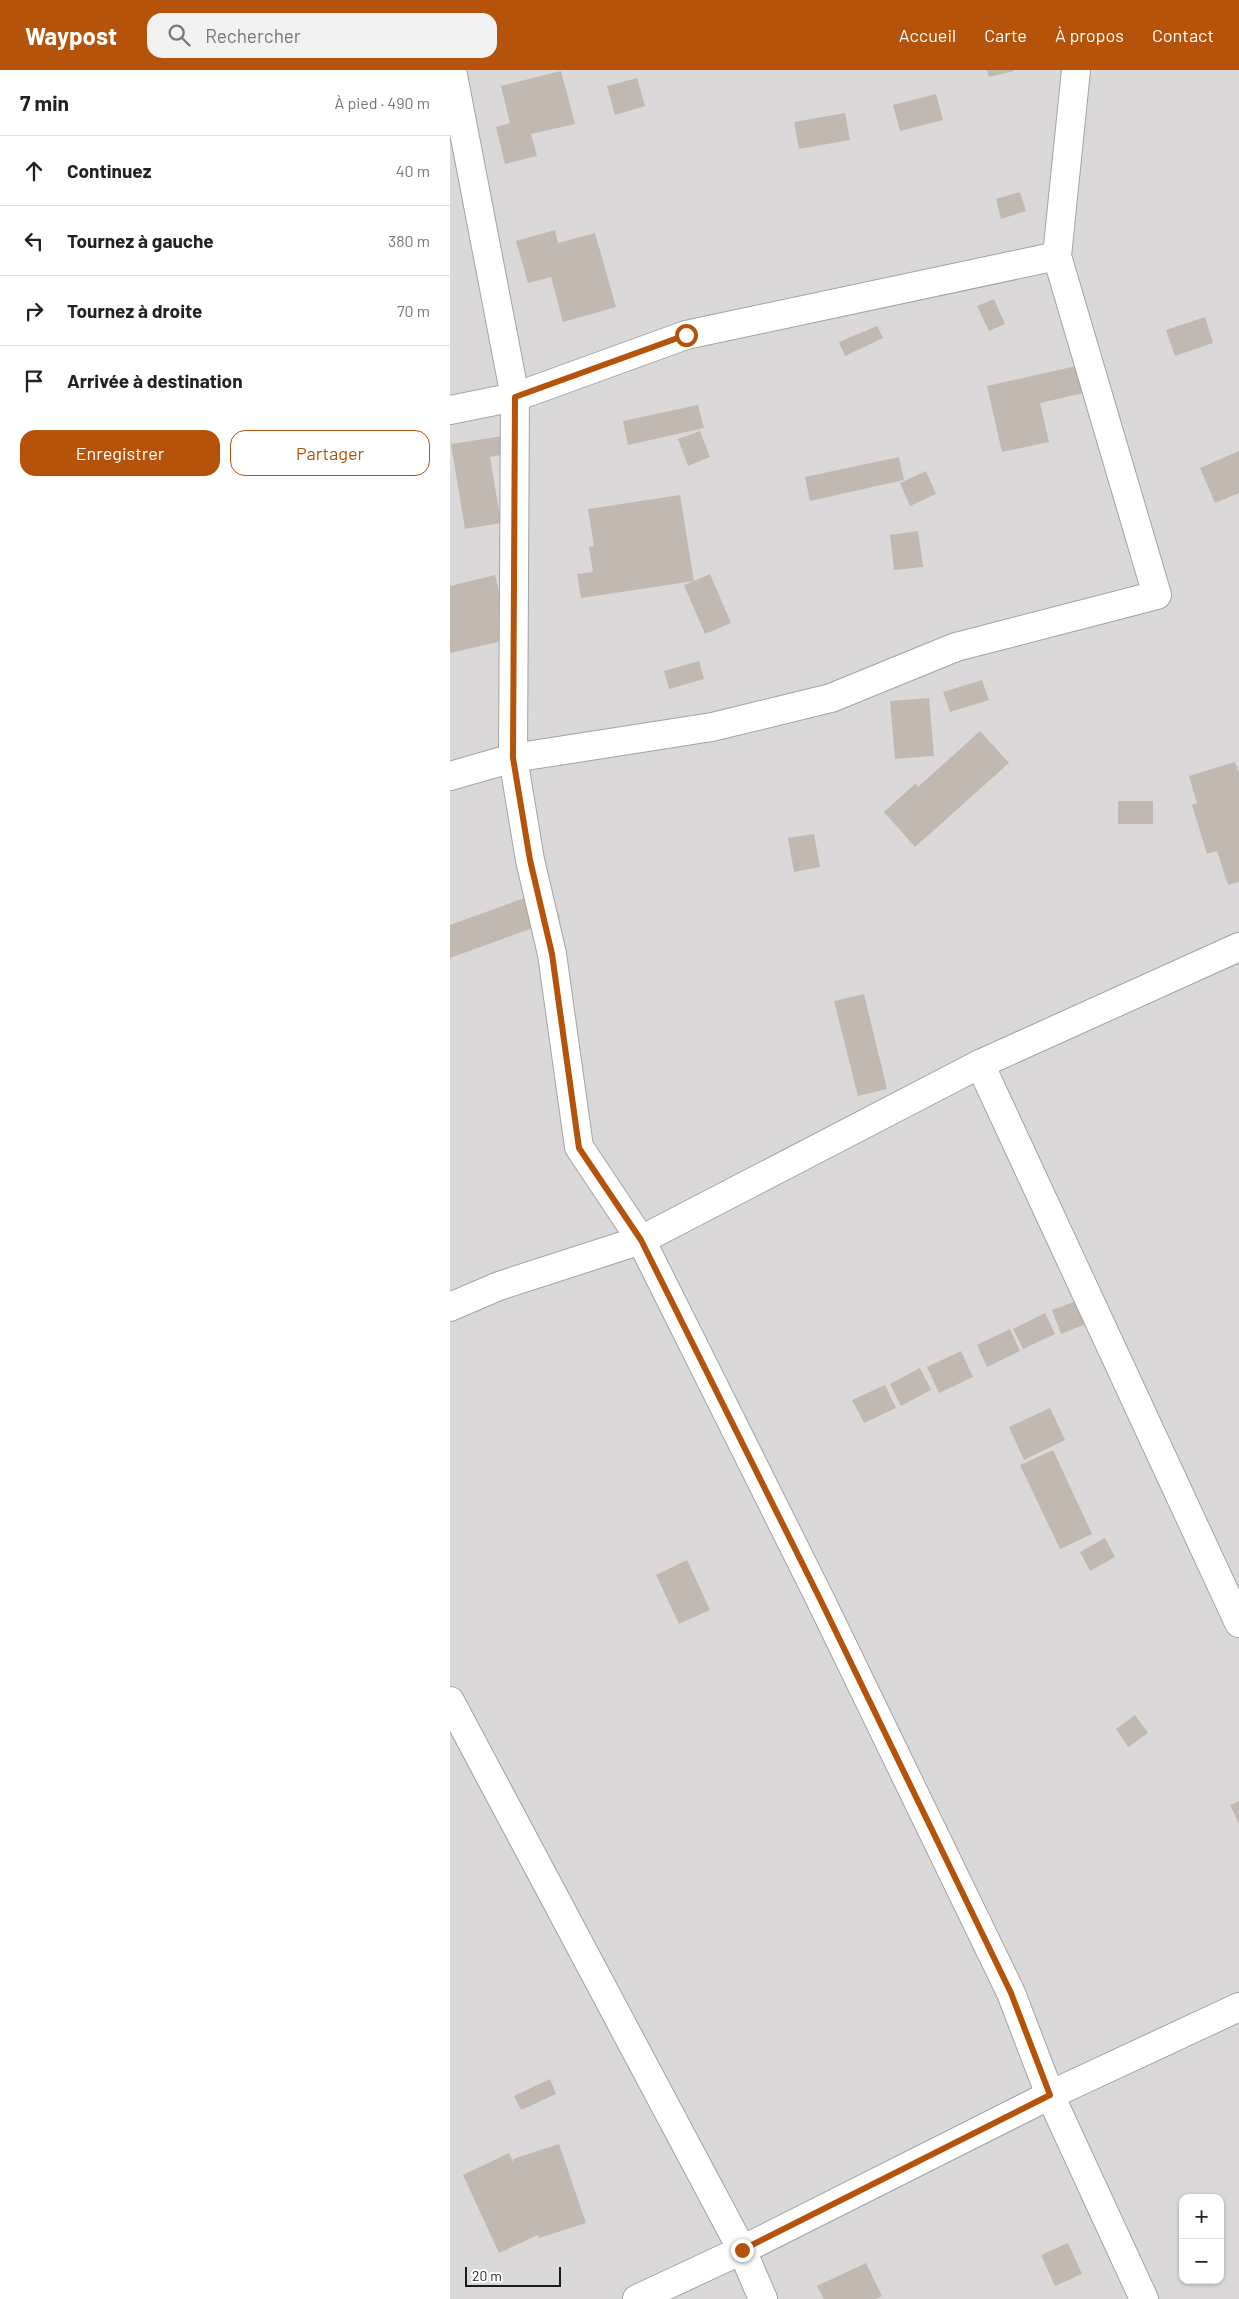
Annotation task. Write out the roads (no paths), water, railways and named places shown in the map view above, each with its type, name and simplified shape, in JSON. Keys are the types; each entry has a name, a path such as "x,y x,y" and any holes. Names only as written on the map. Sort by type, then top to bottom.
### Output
{"street":[{"path":"452,70 515,397 513,758 530,860 552,954 579,1148 641,1240 821,1601 1011,1993 1050,2095 1144,2299"},
{"path":"450,776 513,758 712,727 831,698 956,647 1157,595 1058,256 1076,70"},
{"path":"450,410 515,397 686,335 1058,256"},
{"path":"450,1307 500,1286 641,1240 980,1064 1239,947"},
{"path":"980,1064 1239,1623"},
{"path":"450,1701 742,2250 763,2299"},
{"path":"638,2299 742,2250 1050,2095 1239,2007"}]}
